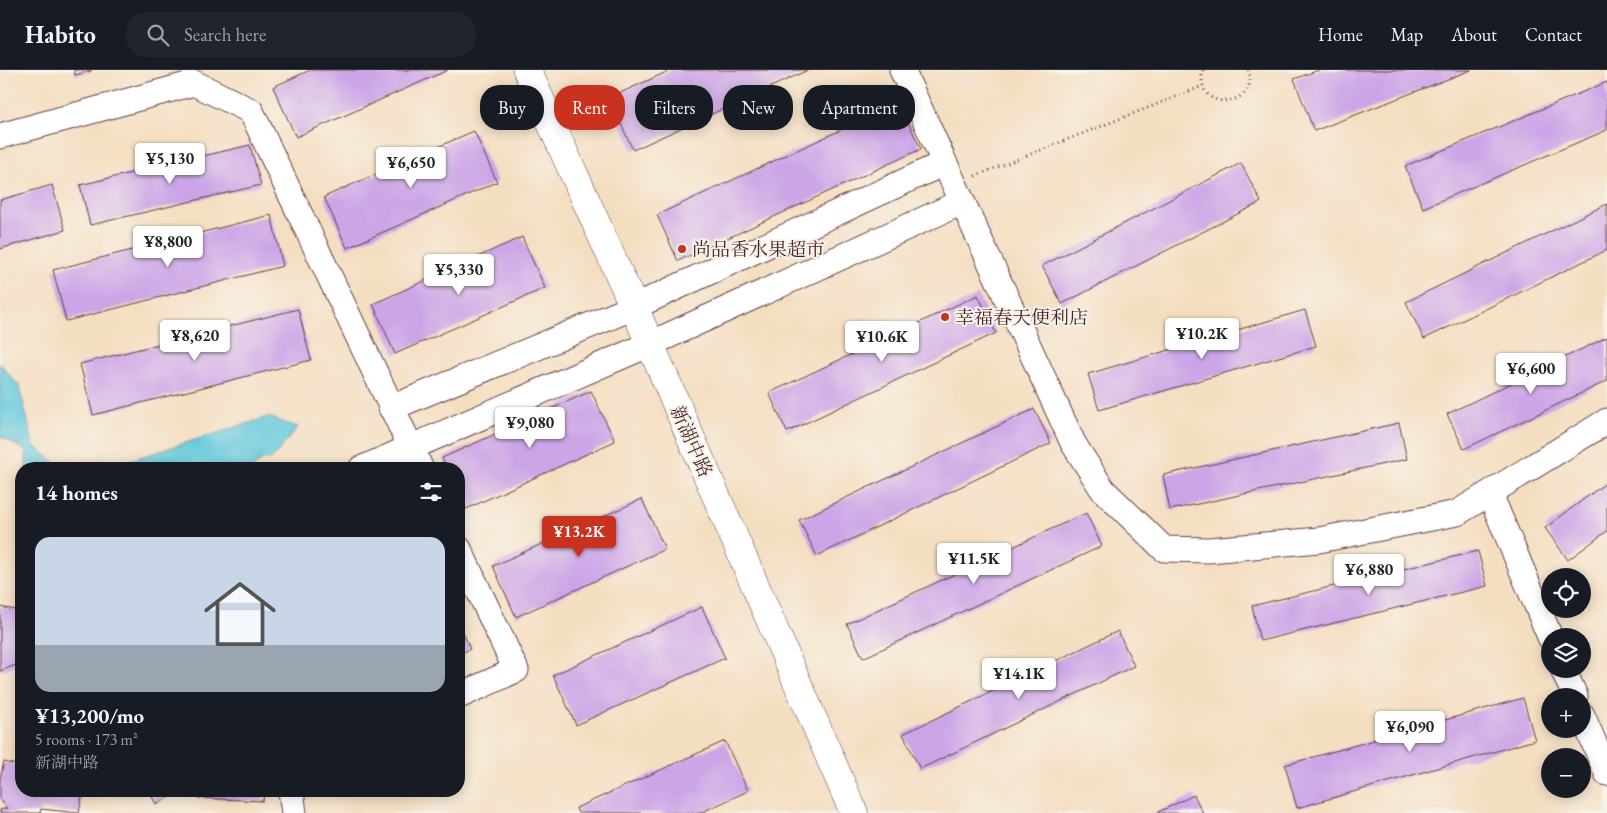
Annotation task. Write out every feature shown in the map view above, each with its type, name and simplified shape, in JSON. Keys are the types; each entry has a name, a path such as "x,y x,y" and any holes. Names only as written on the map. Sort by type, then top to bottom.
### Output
{"street":[{"name":"新湖中路","path":"527,70 637,306 856,813"},
{"path":"532,70 637,306"},
{"path":"902,70 1073,443 1103,490 1164,549 1209,550 1319,540 1457,514 1607,421"},
{"path":"0,136 194,82 251,111 418,462"},
{"path":"392,408 637,306 954,183"},
{"path":"376,462 653,343 954,183"},
{"path":"1490,494 1546,628"},
{"path":"465,562 516,670 465,693"},
{"path":"1591,736 1607,773"},
{"path":"292,797 294,813"}],"path":[{"path":"1203,70 1202,86 1213,98 1228,102 1236,100 1247,89 1249,81 1248,70"},
{"path":"954,183 1202,86"}],"water":[{"path":"0,364 19,386 34,446 55,462 26,462 26,451 2,437 0,438"},
{"path":"268,417 298,427 271,460 263,459 260,462 124,462"}],"building":[{"path":"74,70 91,70 91,71 75,75"},
{"path":"310,70 448,70 296,137 273,87"},
{"path":"671,70 808,70 775,85 723,85 723,109 713,113 713,85 638,85"},
{"path":"1319,70 1471,70 1314,131 1294,79"},
{"path":"1607,82 1607,130 1423,208 1405,166"},
{"path":"635,86 635,130 677,130 633,150 624,130 625,91"},
{"path":"841,130 912,130 921,149 678,261 657,215"},
{"path":"474,131 497,182 347,248 324,197"},
{"path":"250,145 261,185 90,225 80,185"},
{"path":"1241,163 1261,202 1062,304 1042,266"},
{"path":"52,185 65,230 0,249 0,200"},
{"path":"1607,204 1607,250 1424,339 1406,302"},
{"path":"271,215 283,266 66,321 53,270"},
{"path":"522,237 545,288 395,354 373,304"},
{"path":"978,295 996,333 787,432 769,393"},
{"path":"298,309 311,360 93,415 80,364"},
{"path":"1305,310 1316,346 1099,410 1088,374"},
{"path":"1607,337 1607,381 1464,449 1447,414"},
{"path":"591,391 615,441 466,509 465,462 444,462 442,458"},
{"path":"1034,409 1051,443 817,556 799,520"},
{"path":"1399,423 1407,459 1170,510 1163,475"},
{"path":"1607,482 1607,531 1568,560 1545,528"},
{"path":"642,499 665,549 516,617 493,566"},
{"path":"1086,513 1102,546 863,658 847,624"},
{"path":"1478,551 1487,586 1260,641 1252,606"},
{"path":"0,607 15,610 15,665 0,671"},
{"path":"702,607 725,658 576,725 553,675"},
{"path":"1118,631 1134,666 920,769 903,734"},
{"path":"465,637 470,649 465,651"},
{"path":"1523,698 1535,740 1297,808 1285,765"},
{"path":"725,741 748,791 700,813 578,813 576,808"},
{"path":"4,762 15,765 15,797 82,797 79,813 41,809 40,813 0,813 0,810 7,808 0,799 0,778"},
{"path":"1194,795 1203,813 1156,813"},
{"path":"152,797 169,797 156,804"},
{"path":"198,797 263,797 263,801"}],"place":[{"name":"尚品香水果超市","path":"682,249"},
{"name":"幸福春天便利店","path":"945,317"}]}
